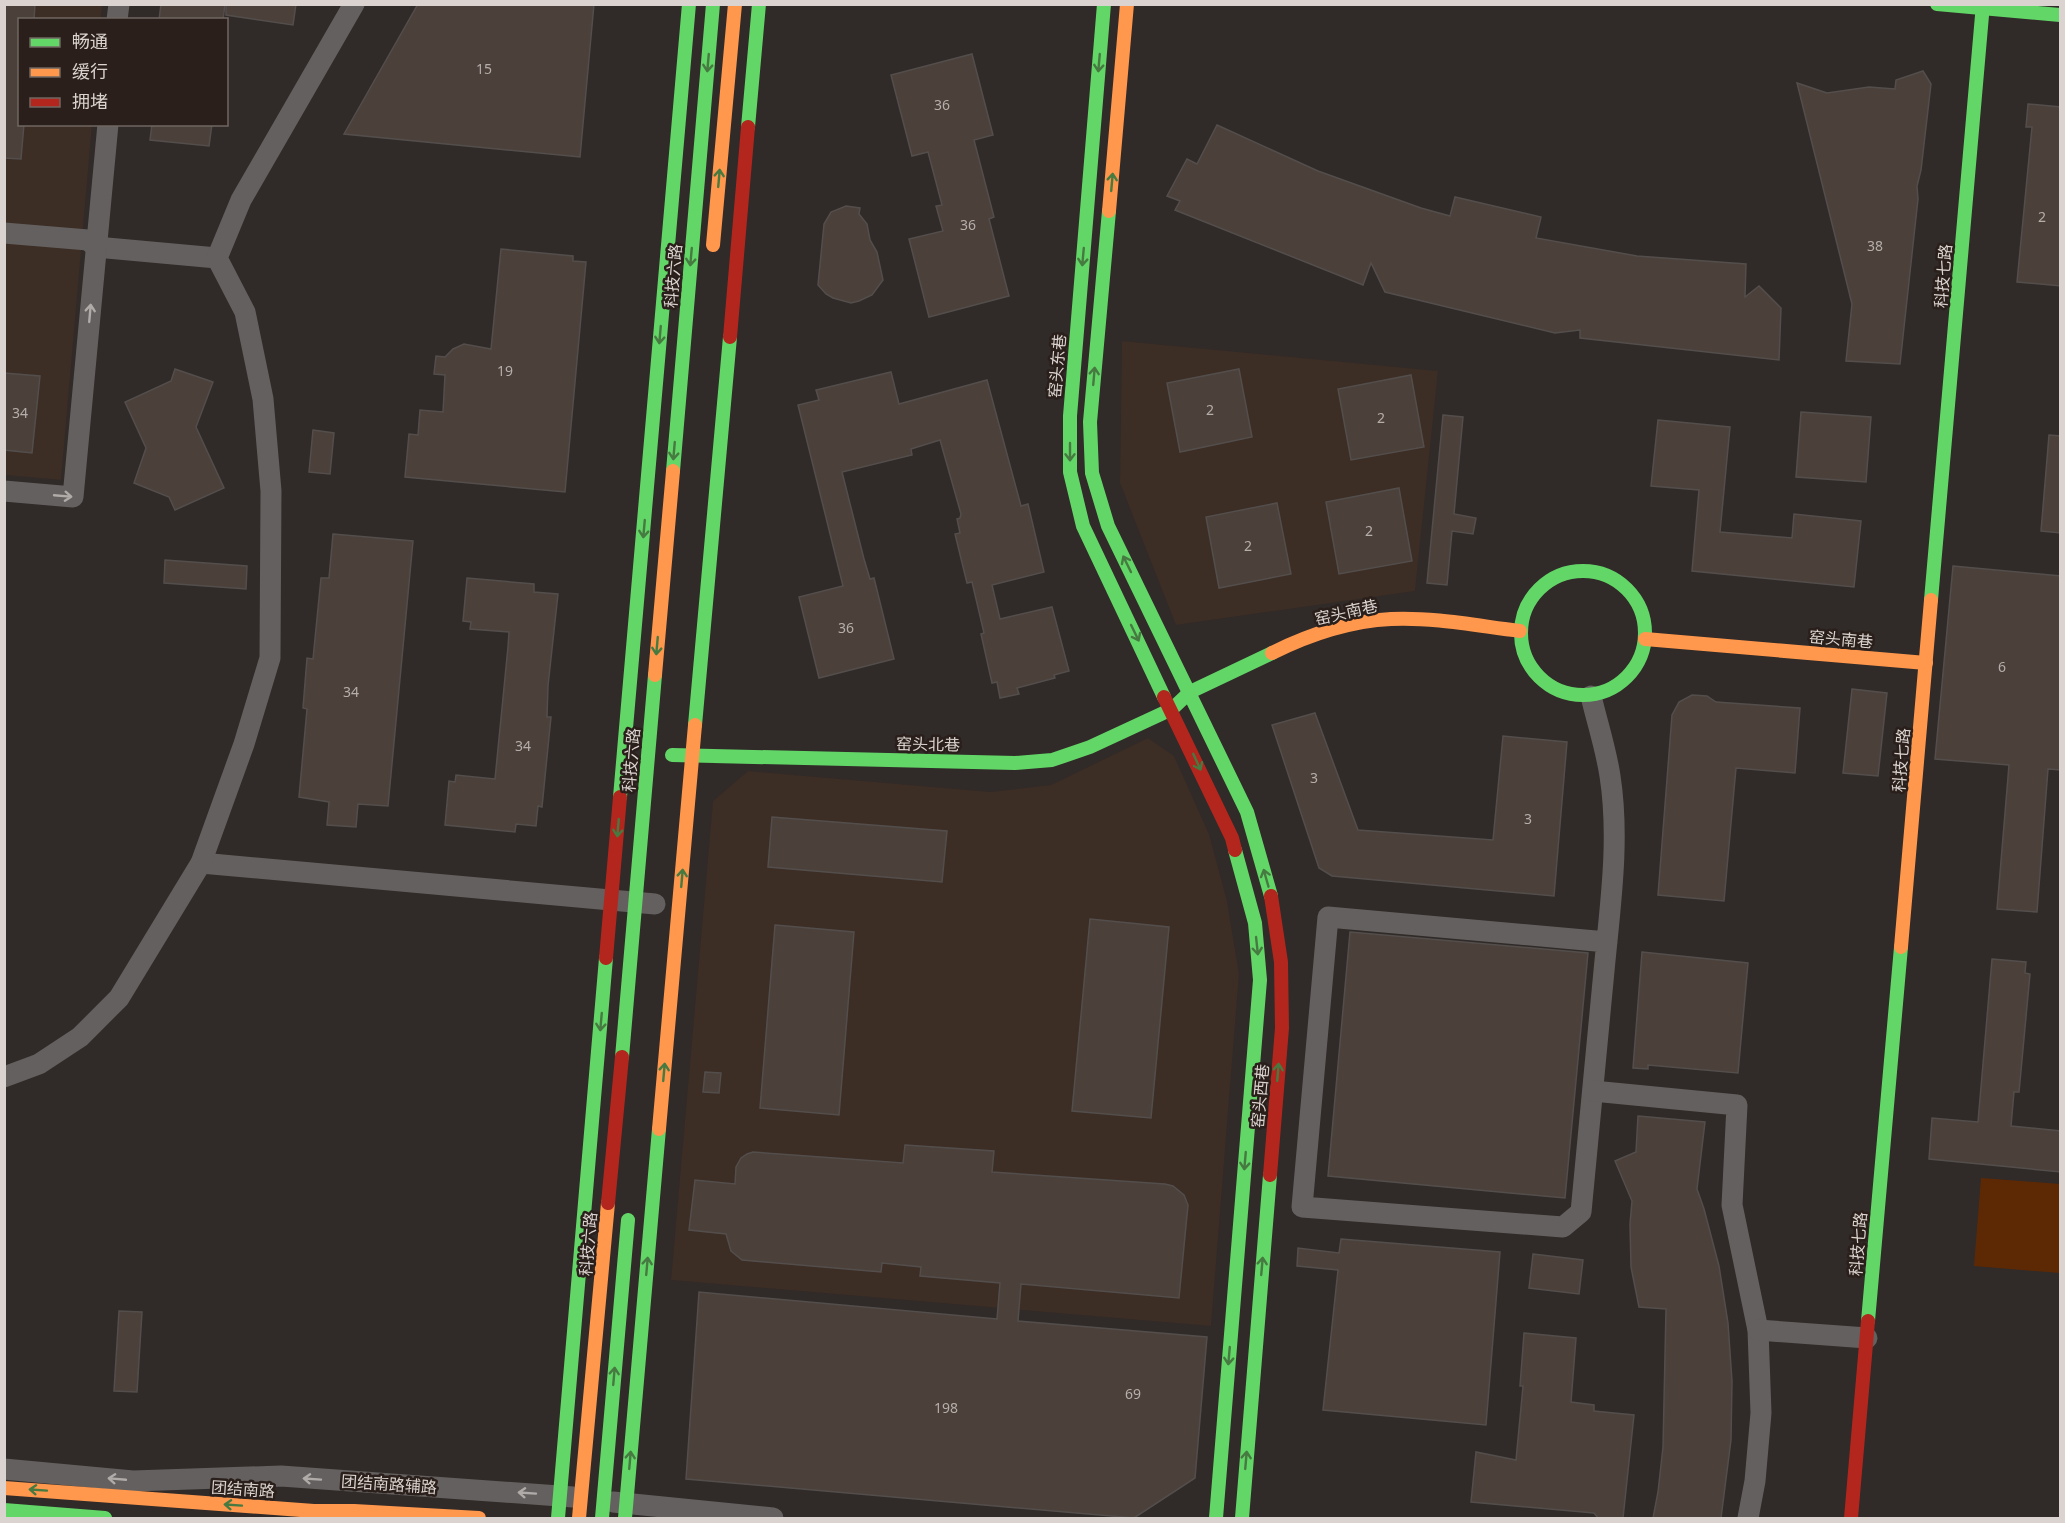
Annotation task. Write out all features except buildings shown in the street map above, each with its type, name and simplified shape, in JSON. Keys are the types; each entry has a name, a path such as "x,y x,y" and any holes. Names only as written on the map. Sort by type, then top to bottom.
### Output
{"street":[{"path":"217,258 242,200 354,4"},
{"path":"558,1518 574,1504 612,900 688,4"},
{"name":"科技六路","path":"574,1504 650,904 648,753 713,4"},
{"path":"712,261 735,4"},
{"path":"625,1511 759,4"},
{"name":"窑头东巷","path":"1104,4 1070,416 1070,472 1083,526 1172,709"},
{"path":"1127,4 1090,422 1092,473 1108,526 1190,692"},
{"path":"1937,4 2061,15"},
{"name":"科技七路","path":"1851,1518 1983,7"},
{"path":"4,491 73,497 108,126"},
{"path":"4,233 88,240 96,248 217,258"},
{"path":"4,1077 39,1064 80,1036 119,998 201,863 244,744 270,658 271,491 263,399 245,312 217,258"},
{"path":"1571,571 1593,571 1613,578 1630,592 1640,609 1645,628 1645,639 1636,666 1623,681 1606,691 1591,696 1567,694 1549,686 1534,673 1524,654 1520,631 1524,612 1535,593 1551,579 1571,571"},
{"name":"窑头南巷","path":"1190,692 1298,640 1349,626 1390,619 1429,620 1520,631"},
{"name":"窑头南巷","path":"1645,639 1926,663"},
{"name":"窑头北巷","path":"648,753 1015,763 1052,760 1090,747 1172,709 1190,692"},
{"name":"窑头西巷","path":"1190,692 1247,812 1273,902 1281,962 1282,1029 1242,1518"},
{"path":"1591,696 1610,776 1613,835 1612,891 1581,1212 1563,1227 1302,1207 1328,917 1607,942"},
{"name":"窑头西巷","path":"1172,709 1232,838 1255,923 1260,980 1216,1518"},
{"path":"201,863 650,904"},
{"path":"1593,1091 1737,1105 1732,1205 1758,1330 1761,1413 1755,1481 1748,1518"},
{"path":"603,1510 628,1210"},
{"path":"1758,1330 1867,1338"},
{"name":"团结南路辅路","path":"4,1469 133,1481 281,1476 574,1504 603,1510 773,1518"},
{"name":"团结南路","path":"4,1488 314,1511 479,1518"},
{"path":"4,1510 105,1518"}],"shaded area":[{"path":"4,5 102,5 101,18 18,18 18,126 92,126 61,480 5,475"},
{"path":"1122,341 1438,371 1415,591 1176,625 1120,483"},
{"path":"1148,738 1174,756 1209,834 1227,901 1239,974 1211,1326 671,1280 713,801 748,771 991,792 1051,785"},
{"path":"1981,1178 2060,1184 2060,1273 1974,1266"}],"traffic: fast":[{"path":"620,797 689,4"},
{"path":"673,471 713,4"},
{"path":"748,127 759,4"},
{"path":"1104,4 1070,416 1070,472 1083,526 1164,697"},
{"path":"1937,4 2060,15"},
{"path":"1931,600 1983,4"},
{"path":"1109,211 1090,422 1092,473 1108,526 1247,812 1271,896"},
{"path":"695,725 730,337"},
{"path":"1583,571 1607,576 1618,581 1627,589 1635,598 1640,609 1645,633 1640,657 1635,668 1627,677 1618,685 1607,690 1583,695 1559,690 1548,685 1539,677 1531,668 1526,657 1521,633 1526,609 1531,598 1539,589 1548,581 1559,576 1583,571"},
{"path":"672,755 1015,763 1052,760 1090,747 1172,709 1190,692 1272,653"},
{"path":"622,1057 655,675"},
{"path":"1216,1518 1260,980 1255,923 1235,850"},
{"path":"1868,1321 1901,947"},
{"path":"558,1518 606,958"},
{"path":"625,1518 659,1129"},
{"path":"1242,1518 1270,1175"},
{"path":"602,1518 628,1220"},
{"path":"4,1510 105,1518"}],"traffic: slow":[{"path":"713,245 735,4"},
{"path":"1109,211 1127,4"},
{"path":"655,675 673,471"},
{"path":"1901,947 1931,600"},
{"path":"1272,653 1330,630 1376,620 1423,619 1520,631"},
{"path":"1645,639 1926,663"},
{"path":"659,1129 695,725"},
{"path":"579,1518 608,1203"},
{"path":"4,1488 314,1511 479,1518"}],"traffic: jam":[{"path":"730,337 748,127"},
{"path":"1164,697 1232,838 1235,850"},
{"path":"606,958 620,797"},
{"path":"1270,1175 1282,1028 1281,962 1271,896"},
{"path":"608,1203 622,1057"},
{"path":"1851,1518 1868,1321"}]}
